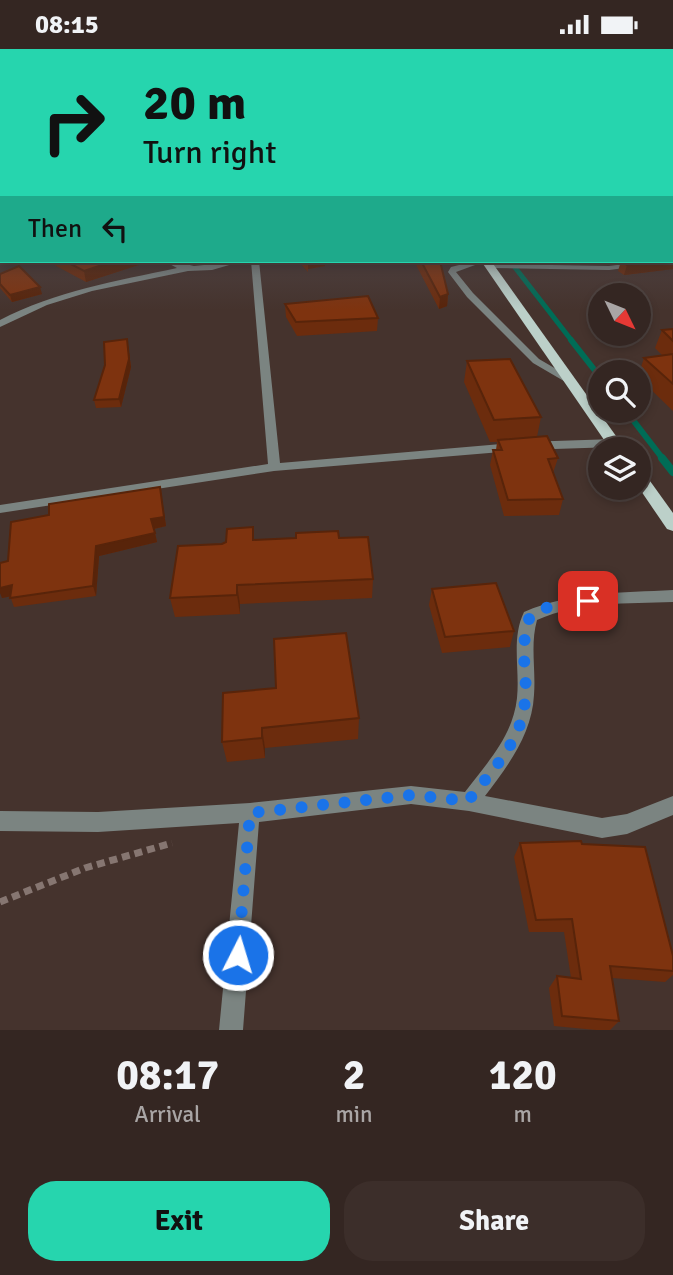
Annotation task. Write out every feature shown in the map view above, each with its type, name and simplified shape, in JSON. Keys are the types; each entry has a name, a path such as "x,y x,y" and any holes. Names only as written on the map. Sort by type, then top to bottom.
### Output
{"main road":[{"path":"486,263 611,437"},
{"path":"651,494 673,525"}],"street":[{"path":"172,263 185,269"},
{"path":"0,324 26,309 51,300 185,269 224,263"},
{"path":"486,263 609,268 649,263"},
{"path":"255,264 274,467"},
{"path":"0,509 274,467 524,446 588,446"},
{"path":"468,801 514,740 525,708 522,639 530,616 548,607 588,601 673,596"},
{"path":"0,821 98,822 250,813 411,795 468,801 603,828 627,824 673,805"},
{"path":"231,1030 250,813"}],"lane":[{"path":"486,263 454,269 452,272 470,295 536,361 572,382"}],"path":[{"path":"0,902 37,885 115,857 183,840"}],"building":[{"path":"69,263 108,263 84,271"},
{"path":"422,263 440,263 448,294 440,297"},
{"path":"19,266 40,287 10,295 0,284 0,274"},
{"path":"368,296 378,318 296,322 285,304"},
{"path":"673,329 673,341 662,330"},
{"path":"127,339 129,359 119,399 94,400 105,365 104,342"},
{"path":"673,354 673,384 651,364 651,360 644,358"},
{"path":"510,359 541,417 494,420 467,361"},
{"path":"547,436 558,458 548,459 563,499 508,500 493,450 502,450 498,440"},
{"path":"160,487 164,517 151,519 155,533 96,546 93,586 10,598 12,585 0,588 0,563 8,561 11,522 49,515 49,504"},
{"path":"253,527 253,540 296,538 296,533 338,531 339,538 368,537 373,579 237,585 237,595 170,598 178,546 222,544 226,542 227,529"},
{"path":"496,583 514,631 445,637 432,589"},
{"path":"346,633 359,718 262,728 262,738 222,742 223,693 276,688 274,639"},
{"path":"581,841 582,844 645,847 673,956 673,971 610,966 619,1021 562,1016 557,976 581,979 572,919 536,920 520,843"}],"waterway":[{"path":"512,263 572,341"},
{"path":"571,340 588,362"},
{"path":"635,423 663,459"},
{"path":"662,458 673,472"}],"route":[{"path":"238,955 250,813 411,795 468,801 514,740 525,708 522,639 530,616 548,607 588,601"}]}
